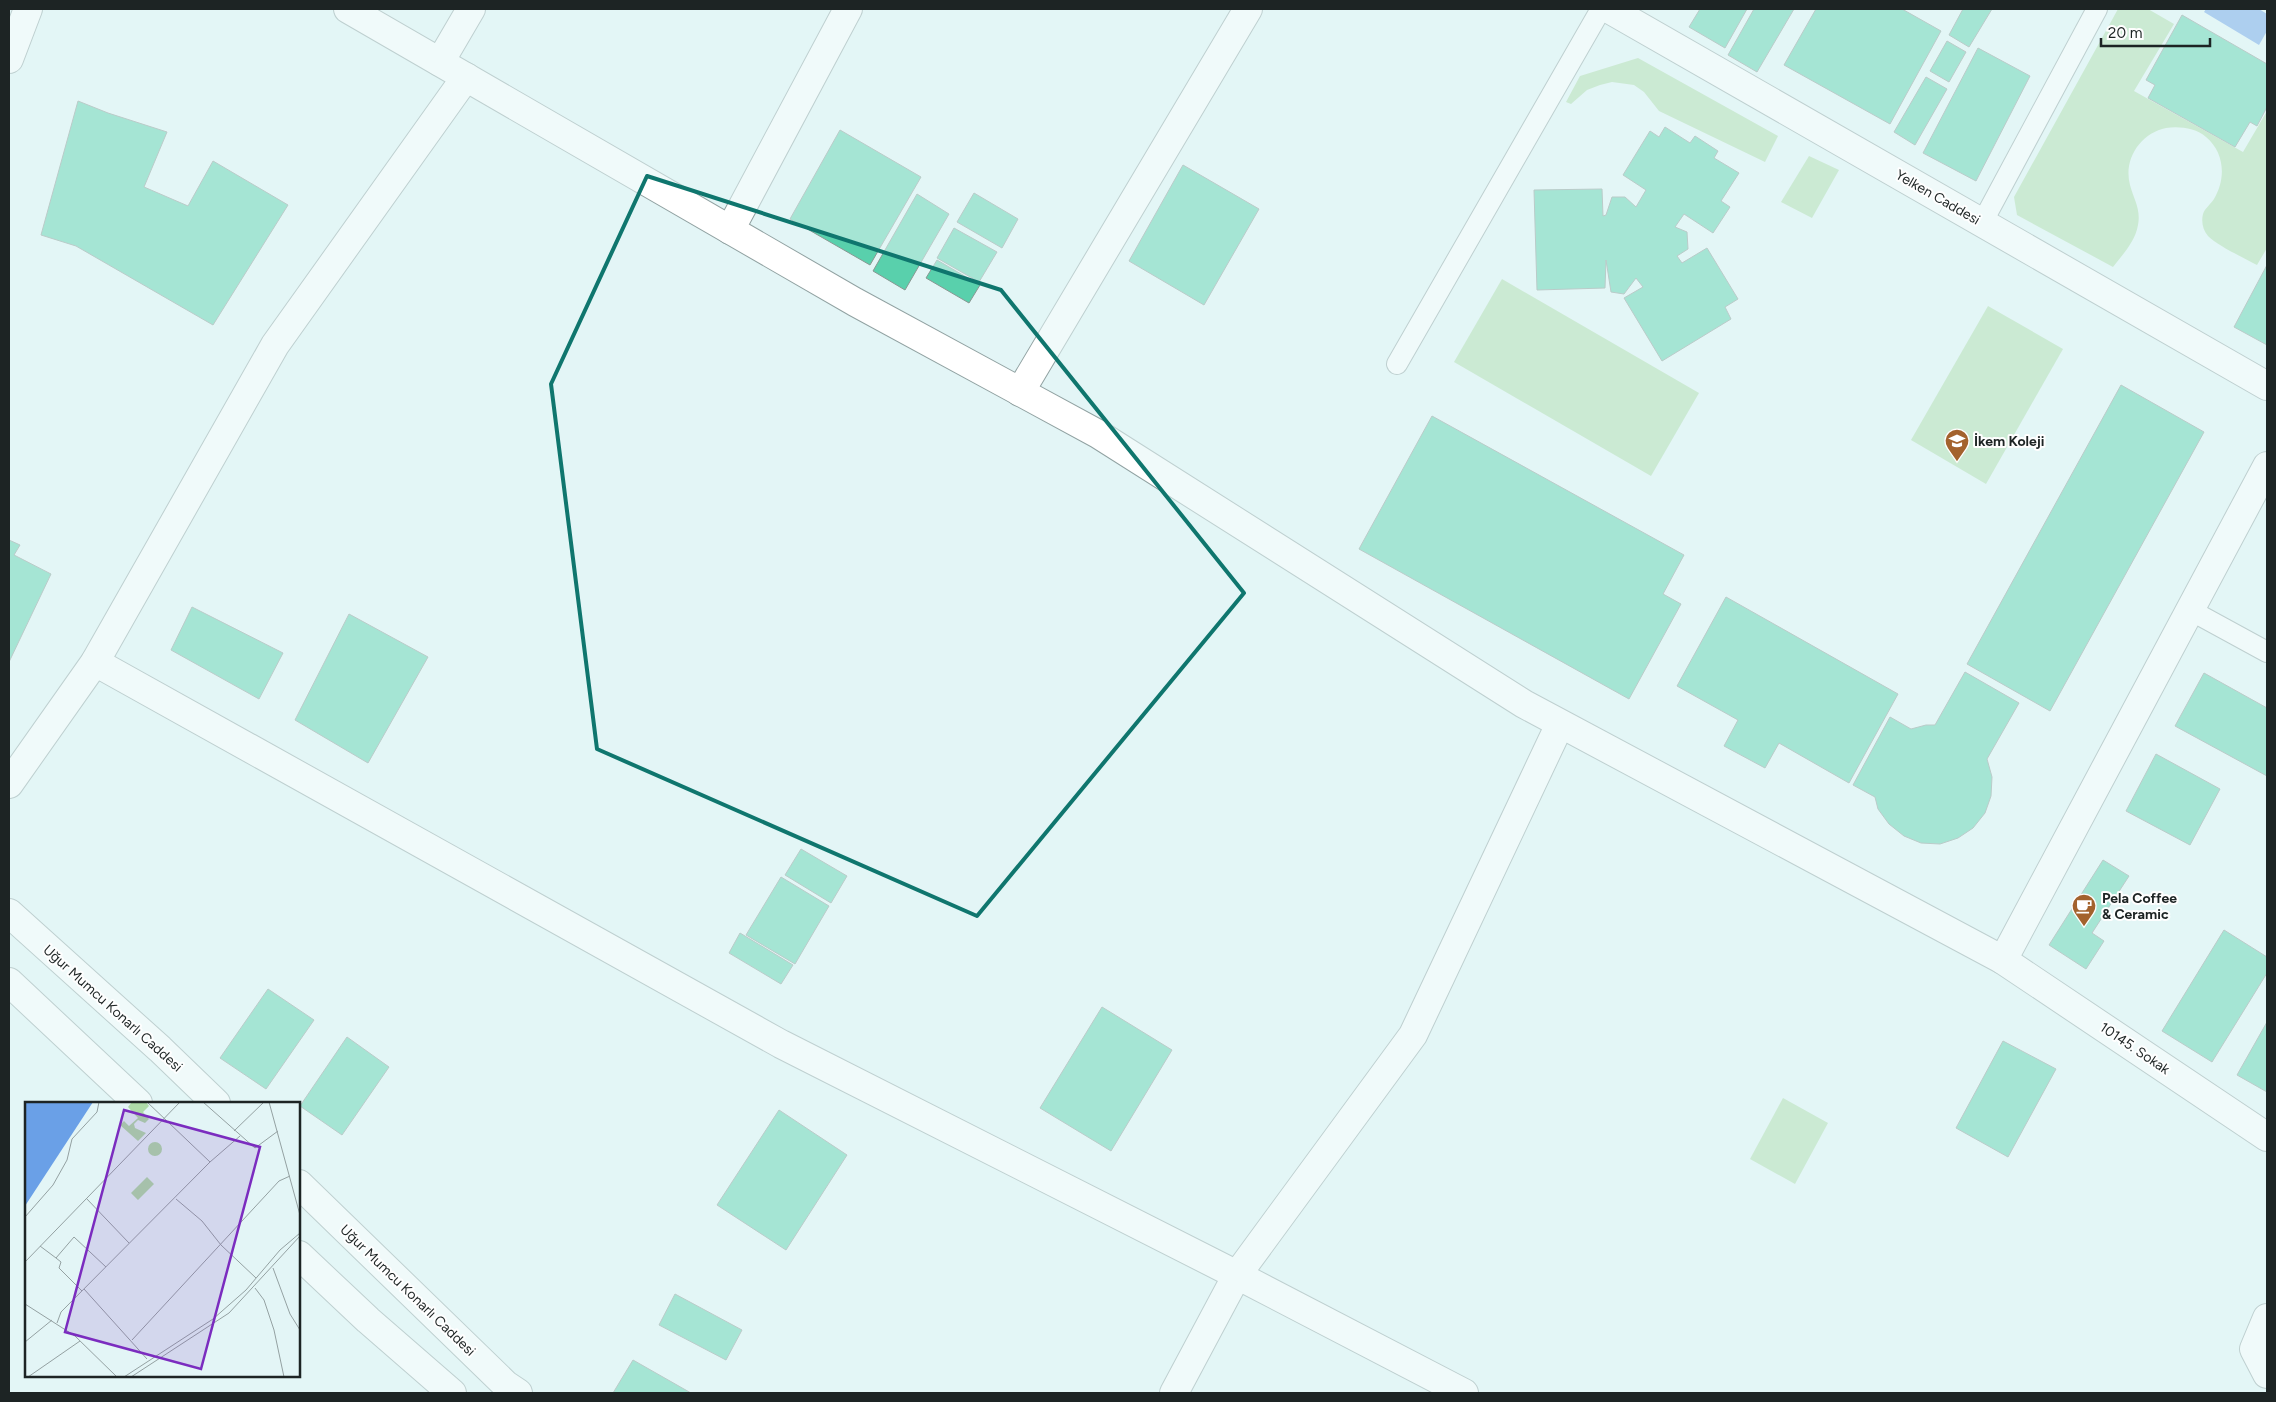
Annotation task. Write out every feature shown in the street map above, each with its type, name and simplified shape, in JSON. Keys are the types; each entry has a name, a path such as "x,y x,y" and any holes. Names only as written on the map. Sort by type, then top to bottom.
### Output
{"street":[{"path":"9,59 28,9"},
{"name":"10145. Sokak","path":"348,9 855,302 1098,434 1524,704 2003,960 2267,1137"},
{"path":"440,62 471,9"},
{"path":"730,230 848,9"},
{"path":"1020,392 1248,9"},
{"name":"Yelken Caddesi","path":"1609,9 2267,386"},
{"path":"9,784 95,662 275,345 466,77"},
{"path":"2003,960 2267,466"},
{"path":"95,662 781,1044 1237,1275 1464,1393"},
{"path":"1174,1393 1237,1275 1413,1035 1560,724"},
{"name":"Uğur Mumcu Konarlı Caddesi","path":"9,913 160,1049 215,1102"},
{"path":"9,982 137,1102"},
{"name":"Uğur Mumcu Konarlı Caddesi","path":"300,1185 506,1385 518,1393"},
{"path":"300,1256 368,1320 452,1393"},
{"path":"2267,1318 2254,1349 2267,1374"}],"lane":[{"path":"1397,364 1601,9"},
{"path":"1982,223 2096,9"},
{"path":"2190,610 2267,652"}],"highlighted area":[{"path":"647,176 1001,290 1244,593 977,916 597,749 551,384"}],"green space":[{"path":"2118,9 2148,9 2174,24 2134,91 2243,152 2267,111 2267,248 2257,265 2218,244 2205,231 2202,223 2203,214 2218,191 2222,166 2212,143 2202,134 2187,128 2171,127 2157,131 2142,141 2136,149 2129,166 2129,175 2130,185 2138,209 2138,225 2131,242 2113,267 2017,215 2014,197"},
{"path":"1638,58 1778,136 1765,162 1659,111 1644,92 1634,85 1612,82 1600,85 1587,90 1571,104 1566,102 1580,76"},
{"path":"1809,156 1839,170 1812,218 1781,202"},
{"path":"1502,279 1699,393 1651,476 1454,362"},
{"path":"1988,306 2063,349 1986,484 1911,440"},
{"path":"1783,1098 1828,1123 1795,1184 1750,1159"}],"water":[{"path":"2206,9 2259,9 2267,14 2267,31 2259,45 2204,12"}],"building":[{"path":"1700,9 1747,9 1725,48 1689,27"},
{"path":"1754,9 1794,9 1757,72 1728,55"},
{"path":"1816,9 1902,9 1941,31 1890,124 1784,65"},
{"path":"1963,9 1992,9 1969,47 1949,35"},
{"path":"2182,15 2267,64 2267,107 2257,126 2250,122 2235,147 2148,98 2155,85 2146,80"},
{"path":"1947,41 1966,52 1949,82 1930,71"},
{"path":"1978,48 2030,76 1976,181 1923,153"},
{"path":"1926,77 1947,89 1915,145 1894,132"},
{"path":"78,101 167,132 144,187 188,206 213,161 288,205 213,325 76,246 41,235"},
{"path":"1665,127 1690,143 1695,136 1718,151 1714,158 1739,173 1721,201 1730,207 1713,233 1684,214 1675,227 1687,232 1688,249 1677,256 1682,263 1707,248 1738,299 1725,307 1731,319 1662,361 1624,298 1643,287 1636,278 1624,294 1611,292 1606,260 1605,288 1537,290 1534,190 1602,189 1603,216 1606,215 1612,197 1625,197 1636,207 1646,190 1623,175 1650,131 1659,137"},
{"path":"840,130 921,177 870,265 790,219"},
{"path":"1183,165 1259,209 1204,305 1129,261"},
{"path":"974,193 1018,219 1002,248 957,222"},
{"path":"917,194 949,214 905,290 873,271"},
{"path":"954,228 997,252 979,282 937,258"},
{"path":"937,260 980,285 969,303 926,278"},
{"path":"2267,265 2267,345 2234,327"},
{"path":"2121,385 2204,432 2050,711 1967,664"},
{"path":"1432,416 1684,555 1663,594 1681,604 1629,699 1359,549"},
{"path":"9,540 20,545 14,555 51,574 9,662"},
{"path":"1726,597 1898,694 1849,783 1779,743 1765,768 1724,746 1738,720 1677,686"},
{"path":"192,607 283,653 259,699 171,650"},
{"path":"349,614 428,657 368,763 295,720"},
{"path":"1965,672 2019,703 1987,759 1992,777 1991,796 1985,813 1973,828 1958,838 1940,844 1921,843 1904,836 1889,824 1878,809 1875,797 1853,785 1890,717 1911,729 1935,725"},
{"path":"2204,673 2267,708 2267,776 2175,726"},
{"path":"2156,754 2220,789 2190,845 2126,811"},
{"path":"801,849 847,876 831,903 785,875"},
{"path":"2103,860 2129,876 2092,933 2104,941 2086,969 2049,945"},
{"path":"781,877 829,906 795,964 746,935"},
{"path":"2224,930 2267,957 2267,973 2212,1062 2162,1031"},
{"path":"740,933 793,965 781,984 729,953"},
{"path":"268,989 314,1020 266,1089 220,1058"},
{"path":"1102,1007 1172,1050 1111,1151 1040,1108"},
{"path":"2267,1022 2267,1092 2237,1075"},
{"path":"347,1037 389,1067 342,1135 300,1106"},
{"path":"2003,1041 2056,1069 2008,1157 1956,1128"},
{"path":"779,1110 847,1155 786,1250 717,1205"},
{"path":"675,1294 742,1330 726,1360 659,1325"},
{"path":"633,1360 691,1393 613,1393"}],"place":[{"name":"İkem Koleji","path":"1957,462"},
{"name":"Pela Coffee & Ceramic","path":"2084,927"}]}
